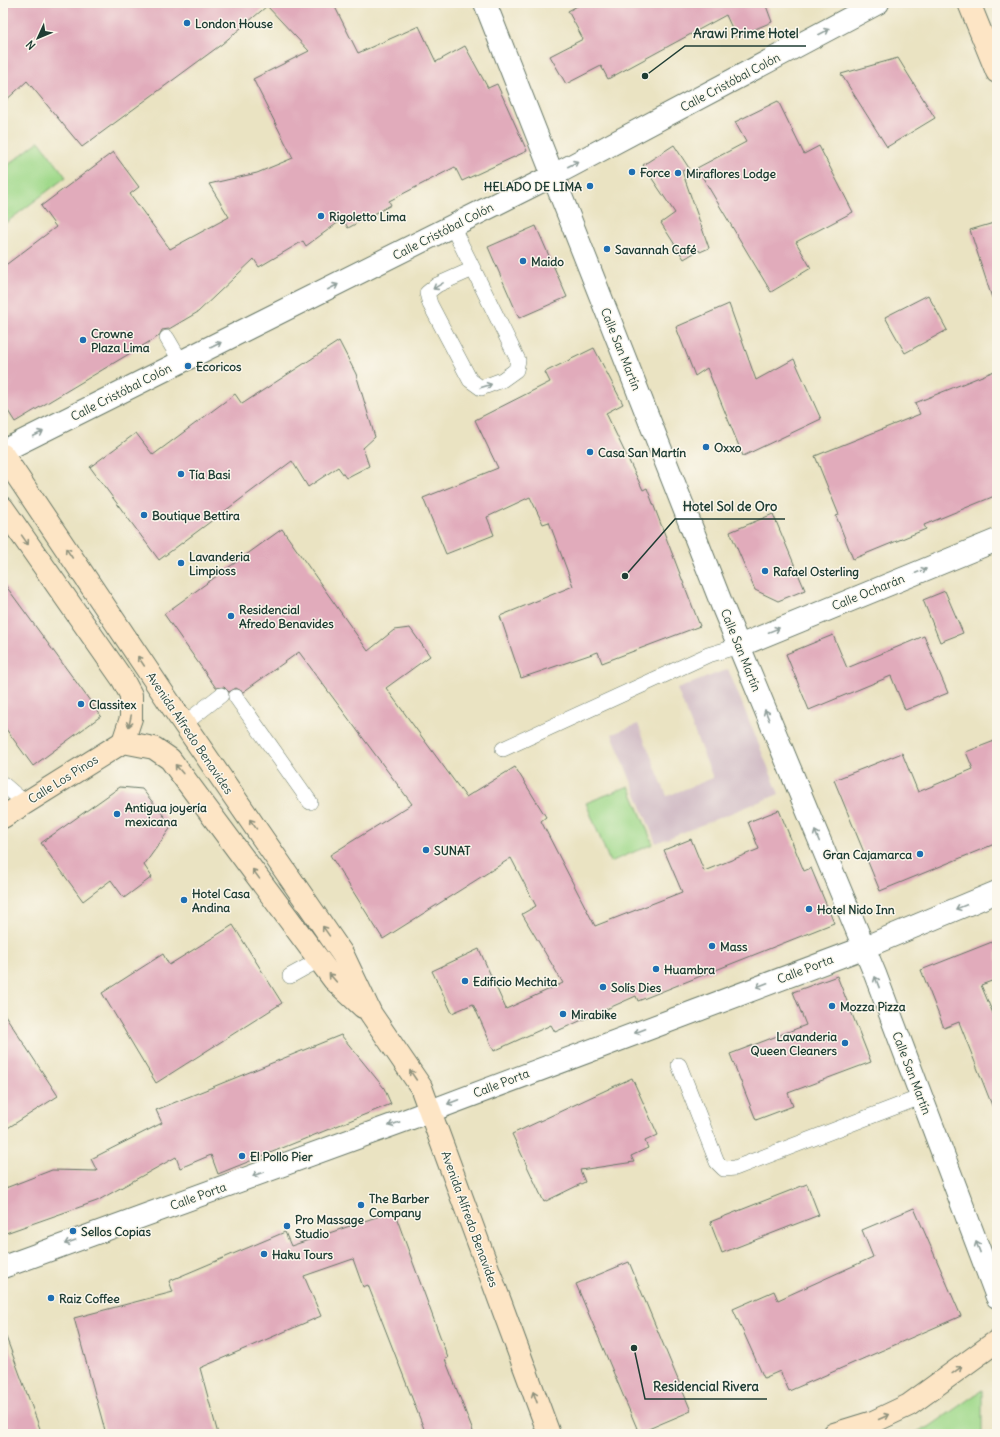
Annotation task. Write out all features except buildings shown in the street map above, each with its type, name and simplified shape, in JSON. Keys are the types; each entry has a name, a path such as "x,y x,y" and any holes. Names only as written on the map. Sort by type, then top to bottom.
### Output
{"main road":[{"path":"969,3 997,72"},
{"name":"Avenida Alfredo Benavides","path":"3,454 184,724 343,956 371,1014 422,1087 549,1434"},
{"path":"3,508 123,680 130,694 131,718 123,742"},
{"name":"Avenida Alfredo Benavides","path":"123,742 154,748 170,759 334,980 371,1014"},
{"name":"Calle Los Pinos","path":"3,817 123,742"},
{"path":"834,1434 867,1424 904,1407 997,1341"}],"street":[{"name":"Calle San Martín","path":"485,3 552,176 739,646 863,948 997,1297"},
{"name":"Calle Cristóbal Colón","path":"3,451 552,176 878,3"},
{"name":"Calle Ocharán","path":"739,646 997,540"},
{"name":"Calle Porta","path":"3,1267 430,1110 863,948 997,892"}],"lane":[{"path":"452,226 518,360 516,370 502,380 480,388 470,380 430,304 427,293 437,285 473,269"},
{"path":"167,338 181,362"},
{"path":"503,749 708,655 739,646"},
{"path":"184,724 221,695"},
{"path":"236,697 310,802"},
{"path":"3,784 25,803"},
{"path":"290,976 319,960"},
{"path":"679,1064 717,1162 724,1169 736,1168 921,1097"}],"shaded area":[{"path":"728,669 779,794 656,843 612,734 638,724 667,796 713,778 677,689"}],"green space":[{"path":"39,141 66,177 3,225 3,169"},
{"path":"629,786 653,844 610,862 586,803"},
{"path":"982,1390 982,1434 910,1434 929,1427"}],"place":[{"name":"London House","path":"187,23"},
{"name":"Arawi Prime Hotel","path":"645,76"},
{"name":"Force","path":"632,172"},
{"name":"Miraflores Lodge","path":"678,173"},
{"name":"HELADO DE LIMA","path":"590,186"},
{"name":"Rigoletto Lima","path":"321,216"},
{"name":"Savannah Café","path":"607,249"},
{"name":"Maido","path":"523,261"},
{"name":"Crowne Plaza Lima","path":"83,340"},
{"name":"Ecoricos","path":"188,366"},
{"name":"Oxxo","path":"706,447"},
{"name":"Casa San Martín","path":"590,452"},
{"name":"Tía Basi","path":"181,474"},
{"name":"Boutique Bettira","path":"144,515"},
{"name":"Lavanderia Limpioss","path":"181,563"},
{"name":"Rafael Osterling","path":"765,571"},
{"name":"Hotel Sol de Oro","path":"625,576"},
{"name":"Residencial Afredo Benavides","path":"231,616"},
{"name":"Classitex","path":"81,704"},
{"name":"Antigua joyería mexicana","path":"117,814"},
{"name":"SUNAT","path":"426,850"},
{"name":"Gran Cajamarca","path":"920,854"},
{"name":"Hotel Casa Andina","path":"184,900"},
{"name":"Hotel Nido Inn","path":"809,909"},
{"name":"Mass","path":"712,946"},
{"name":"Huambra","path":"656,969"},
{"name":"Edificio Mechita","path":"465,981"},
{"name":"Solís Dies","path":"603,987"},
{"name":"Mozza Pizza","path":"832,1006"},
{"name":"Mirabike","path":"563,1014"},
{"name":"Lavanderia Queen Cleaners","path":"845,1043"},
{"name":"El Pollo Pier","path":"242,1156"},
{"name":"The Barber Company","path":"361,1205"},
{"name":"Pro Massage Studio","path":"287,1226"},
{"name":"Sellos Copias","path":"73,1231"},
{"name":"Haku Tours","path":"264,1254"},
{"name":"Raiz Coffee","path":"51,1298"},
{"name":"Residencial Rivera","path":"634,1348"}]}
